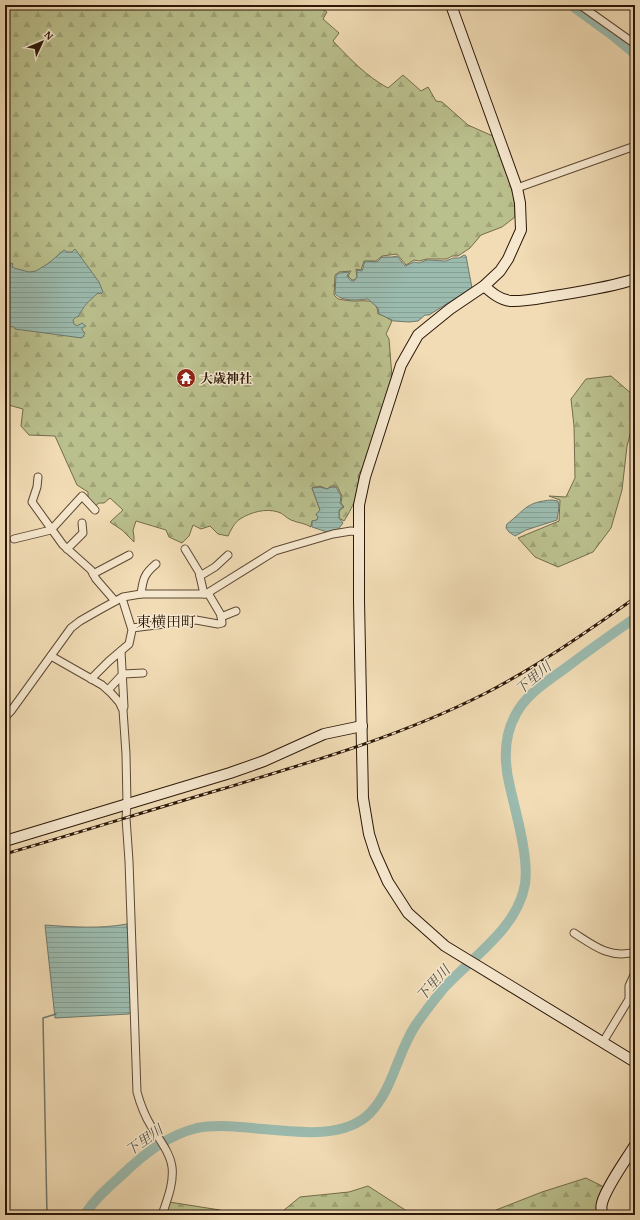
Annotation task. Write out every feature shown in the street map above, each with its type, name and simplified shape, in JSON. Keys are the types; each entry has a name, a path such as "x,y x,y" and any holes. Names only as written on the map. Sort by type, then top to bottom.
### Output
{"street":[{"path":"451,5 517,188 520,203 521,230 508,259 500,271 484,286 450,309 418,335 401,365 365,477 359,505 359,601 363,798 369,834 380,866 388,882 408,913 445,946 635,1062"},
{"path":"580,5 635,44"},
{"path":"517,188 635,146"},
{"path":"484,286 492,294 510,301 579,292 622,284 635,279"},
{"path":"38,477 37,487 32,502 51,530 67,549 85,564 96,579 119,599 132,628 129,644 109,660 91,679"},
{"path":"14,539 51,530 82,496 95,510"},
{"path":"67,549 83,533 82,523"},
{"path":"5,717 11,711 71,628 80,621 119,599 141,594 168,595 206,593 275,551 333,534 351,531 359,532"},
{"path":"132,628 196,620 218,624 222,623 221,615 206,593 195,564 186,549"},
{"path":"93,574 129,555"},
{"path":"200,576 215,567 228,556"},
{"path":"141,594 144,576 156,564"},
{"path":"221,617 236,611"},
{"path":"121,651 124,707 122,708"},
{"path":"51,656 108,690 122,708 125,729 128,804 126,818 129,861 137,1092 148,1120 165,1148 172,1166 171,1180 162,1215"},
{"path":"108,690 123,674 143,673"},
{"path":"5,841 230,773 264,761 324,734 362,726"},
{"path":"574,933 603,950 612,953 625,955 635,952"},
{"path":"602,1042 632,1000 629,986 635,973"},
{"path":"603,1215 601,1209 602,1202 607,1191 635,1146"}],"green space":[{"path":"5,5 316,5 327,12 323,19 339,33 333,41 365,73 388,88 403,75 421,91 428,87 436,101 442,102 468,125 495,137 514,197 515,217 502,227 481,235 470,248 458,256 452,256 447,259 414,260 406,265 397,254 382,256 376,261 364,261 361,270 356,269 357,277 354,280 348,276 351,271 339,272 335,275 334,295 338,299 367,301 373,303 376,305 378,314 383,315 392,321 386,334 389,339 392,377 364,465 358,476 359,482 353,506 344,521 339,518 339,511 344,507 341,503 342,496 337,486 331,486 327,489 320,486 312,488 320,510 316,514 318,517 317,520 312,521 311,527 291,520 280,513 269,510 249,514 240,519 234,525 228,536 218,534 210,526 201,529 193,525 189,536 182,543 169,537 166,530 136,521 133,530 134,542 122,530 110,522 123,510 110,498 104,503 99,503 95,506 88,499 88,492 77,485 55,436 29,435 21,426 23,409 5,404"},
{"path":"611,376 633,395 634,420 627,446 622,490 611,528 593,552 558,567 535,557 518,538 559,521 560,500 549,496 566,497 575,478 574,426 571,399 586,379"},
{"path":"586,1178 606,1188 598,1215 492,1215 496,1210 542,1192"},
{"path":"368,1186 413,1215 278,1215 300,1197 349,1192"},
{"path":"169,1202 220,1210 228,1215 164,1215"}],"shaded area":[{"path":"75,249 99,282 103,292 101,294 98,293 91,299 78,317 73,320 74,324 77,326 82,323 86,326 82,328 85,333 82,338 15,329 14,327 5,326 5,298 8,297 5,292 7,287 5,284 11,263 13,264 12,266 14,268 29,272 36,271 49,263 64,250 67,252 72,252"},
{"path":"464,255 466,256 472,288 429,315 425,315 418,321 394,321 379,314 378,308 368,299 346,299 338,297 335,294 336,275 349,272 347,276 351,281 354,281 357,277 357,270 362,271 365,261 377,262 382,257 397,256 405,266 414,262 419,263 427,260 446,261 453,258 459,258"},
{"path":"320,487 327,489 336,487 341,496 340,503 343,507 339,510 339,518 343,523 336,532 330,533 312,527 312,521 317,520 318,517 316,514 320,510 312,488"},
{"path":"552,500 558,501 559,507 557,520 526,530 515,536 506,528 507,524 527,507 537,502"},
{"path":"127,924 133,1007 129,1014 55,1018 45,925 97,927"}],"waterway":[{"path":"571,5 635,54"},
{"name":"下里川","path":"85,1215 102,1193 139,1159 166,1140 186,1131 197,1128 217,1126 312,1132 334,1130 354,1124 370,1113 378,1104 390,1082 409,1037 418,1021 443,989 504,928 521,900 526,873 524,849 508,778 506,759 507,741 516,714 520,707 538,688 635,618"},
{"path":"47,1215 43,1018 56,1014"}],"railway":[{"path":"5,854 289,769 421,723 504,684 561,649 635,598"}],"place":[{"name":"大歳神社","path":"186,378"}],"district":[{"name":"東横田町","path":"166,621"}]}
